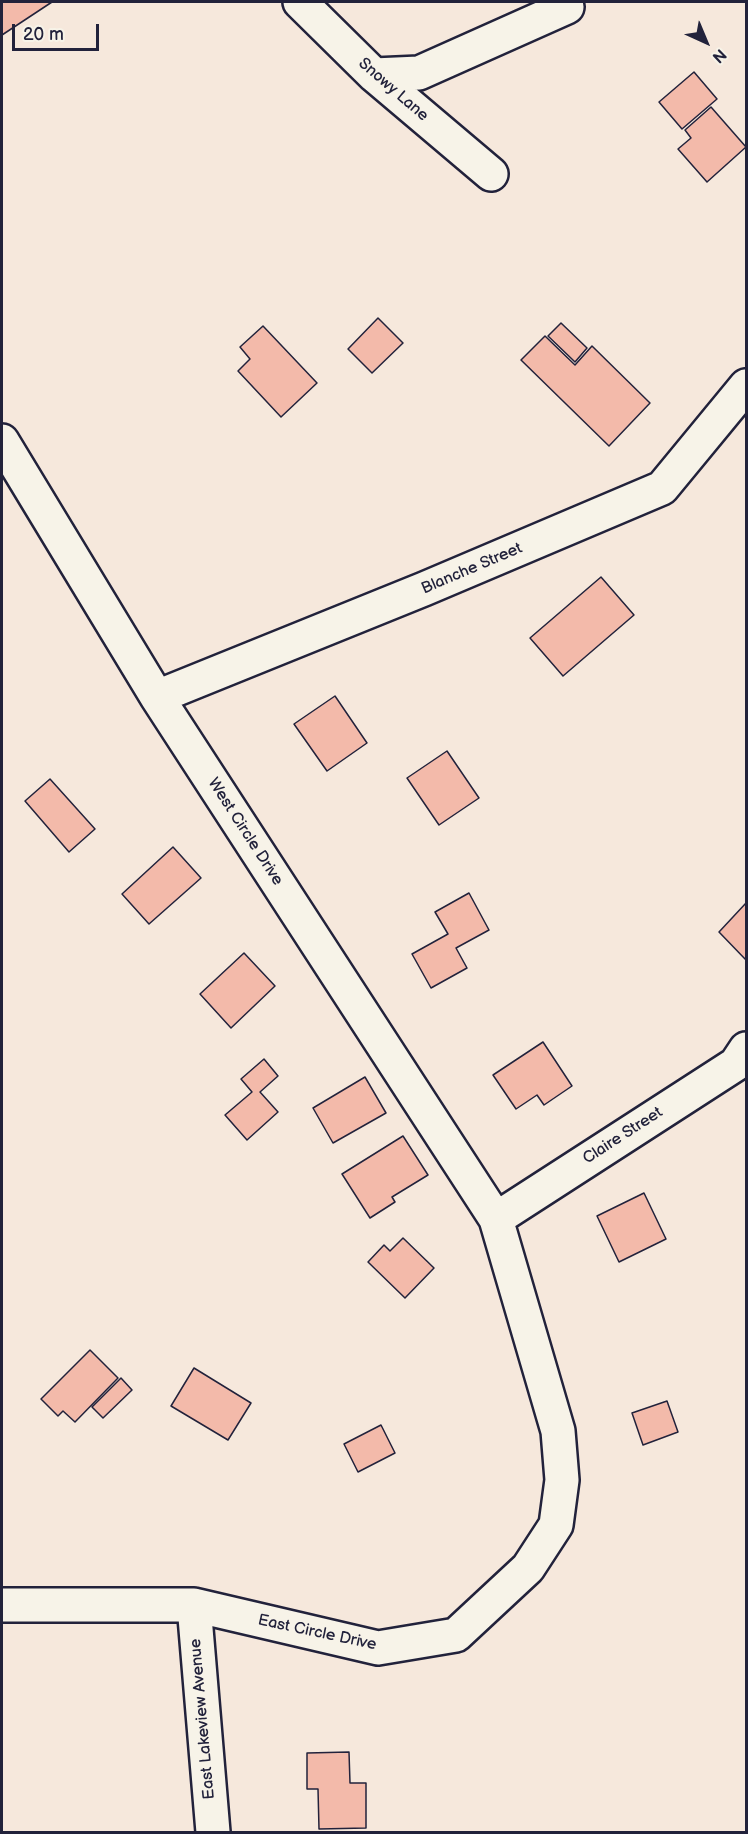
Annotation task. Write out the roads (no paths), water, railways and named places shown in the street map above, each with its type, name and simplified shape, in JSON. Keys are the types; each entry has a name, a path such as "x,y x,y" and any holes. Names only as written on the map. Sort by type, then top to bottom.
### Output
{"street":[{"name":"Snowy Lane","path":"300,2 374,75 491,174"},
{"path":"374,75 419,73 567,8"},
{"name":"Blanche Street","path":"157,697 424,589 662,488 747,386"},
{"name":"West Circle Drive","path":"2,441 157,697 496,1219"},
{"name":"Claire Street","path":"496,1219 736,1064 747,1050"},
{"name":"East Circle Drive","path":"2,1605 194,1605 378,1648 456,1635 528,1568 556,1526 562,1480 558,1431 496,1219"},
{"name":"East Lakeview Avenue","path":"194,1605 213,1833"}]}
